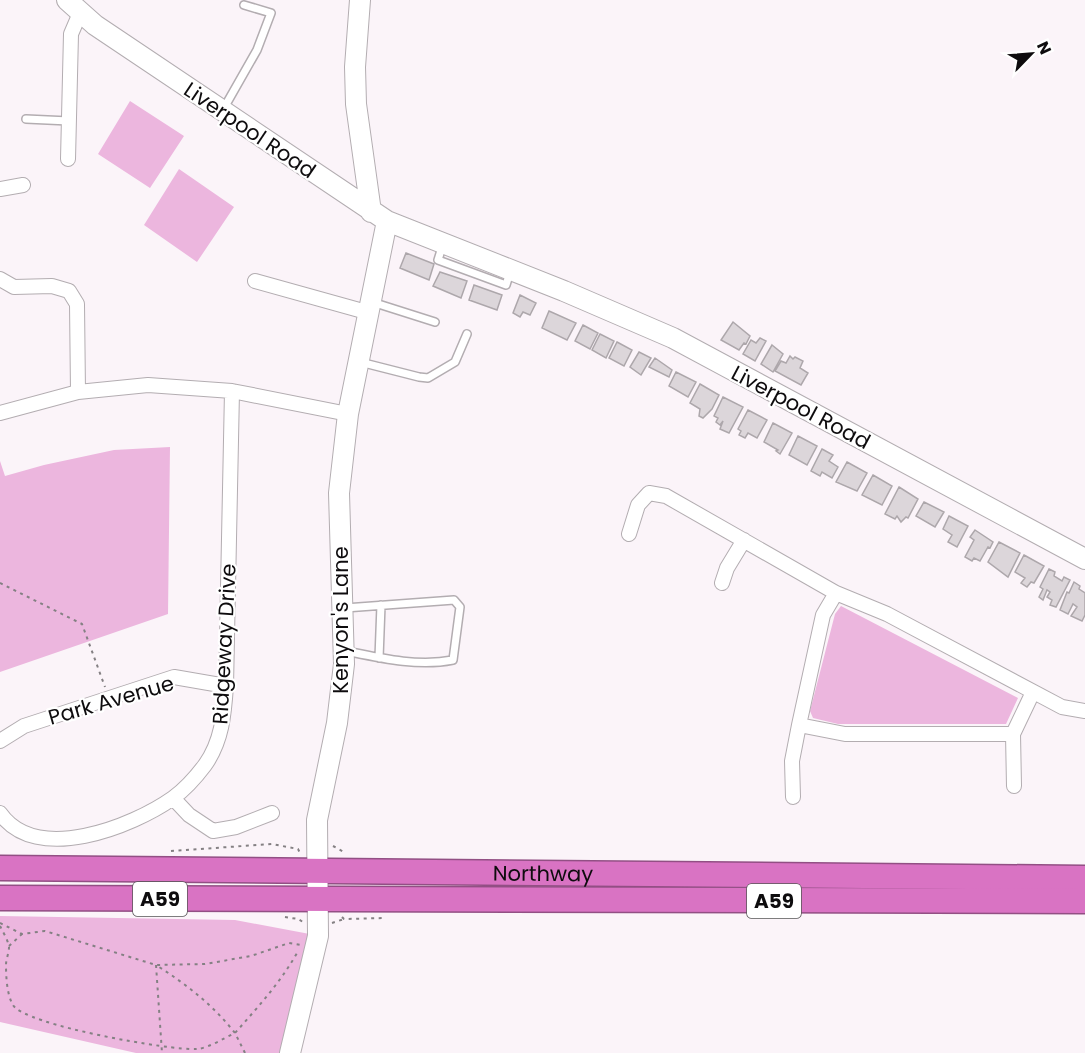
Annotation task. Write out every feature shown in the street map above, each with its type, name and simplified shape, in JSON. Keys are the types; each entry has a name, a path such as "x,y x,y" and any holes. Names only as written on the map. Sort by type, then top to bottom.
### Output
{"highway":[{"name":"Northway","path":"0,868 1085,878"},
{"name":"Northway","path":"0,898 1085,901"}],"main road":[{"name":"Kenyon's Lane","path":"290,1053 308,946 319,923 316,826 318,806 337,723 344,663 339,493 348,414 371,308 379,216 356,104 355,67 360,0"},
{"name":"Liverpool Road","path":"73,7 222,111 379,216 443,244 623,315 674,339 1085,559"}],"street":[{"path":"68,159 73,7"},
{"path":"0,189 23,185"},
{"path":"0,279 14,286 52,286 69,291 77,304 78,392"},
{"path":"255,281 276,279 371,308"},
{"path":"0,413 78,392 148,385 232,391 348,414"},
{"name":"Ridgeway Drive","path":"0,813 6,822 19,832 33,837 85,836 129,821 173,798 206,764 223,727 226,686 232,391"},
{"path":"629,534 638,505 649,493 666,496 836,593 887,614 1062,707 1085,711"},
{"path":"722,583 727,568 744,540"},
{"path":"793,797 792,761 799,725 824,615 836,593"},
{"name":"Park Avenue","path":"0,741 24,726 174,677 226,686"},
{"path":"1014,786 1013,734 1033,692"},
{"path":"799,725 845,734 1013,734"},
{"path":"173,798 189,815 213,831 236,828 272,813"}],"lane":[{"path":"222,111 257,50 272,13 244,5"},
{"path":"26,119 69,121"},
{"path":"371,308 435,322"},
{"path":"360,362 428,378 455,362 467,334"},
{"path":"342,608 454,600 460,608 453,660 444,662 402,661 344,650"},
{"path":"379,658 381,605"}],"path":[{"path":"0,582 82,624 109,698"},
{"path":"298,849 301,854"},
{"path":"0,924 9,946 7,979 14,1006 20,1013 43,1022 138,1043 179,1049 200,1049 235,1033 308,946"},
{"path":"0,924 22,934 45,931 156,965 179,979 206,1002 235,1033 245,1053"},
{"path":"9,946 22,934"},
{"path":"156,965 205,964 251,956 290,943 308,946"},
{"path":"156,965 162,1053"}],"shaded area":[{"path":"130,101 184,136 150,188 98,154"},
{"path":"179,169 234,207 197,262 144,225"},
{"path":"170,447 168,614 0,672 0,461 5,476 114,450"},
{"path":"841,606 1018,698 1006,724 838,724 813,718 810,711 835,614"},
{"path":"0,916 235,920 315,935 287,1053 136,1053 0,1022"}],"building":[{"path":"406,253 434,264 429,280 400,268"},
{"path":"440,272 467,281 461,298 433,286"},
{"path":"474,285 502,295 497,310 469,300"},
{"path":"520,295 536,303 530,315 523,312 520,317 513,313"},
{"path":"549,311 576,323 567,340 542,328"},
{"path":"733,322 750,336 739,350 721,340"},
{"path":"583,325 598,333 590,349 575,341"},
{"path":"600,334 614,341 606,358 592,350"},
{"path":"760,338 766,341 755,361 743,354 751,340 756,343"},
{"path":"617,342 632,350 624,366 609,358"},
{"path":"772,345 783,354 773,372 761,364"},
{"path":"639,352 651,358 641,375 630,367"},
{"path":"790,356 803,361 800,368 808,373 801,385 775,371 781,361 786,363"},
{"path":"655,358 672,370 669,377 649,367"},
{"path":"676,372 696,382 688,397 669,386"},
{"path":"700,384 719,395 712,409 703,418 699,416 700,409 690,403"},
{"path":"723,397 743,407 729,433 720,429 723,421 720,425 716,422 718,418 714,416"},
{"path":"748,410 767,420 757,438 748,433 745,438 739,435 741,431 738,429"},
{"path":"773,423 792,433 780,454 776,451 778,450 764,442"},
{"path":"798,436 817,446 807,465 789,455"},
{"path":"822,449 833,455 829,461 838,467 832,478 822,472 820,476 811,471"},
{"path":"847,462 867,473 857,491 836,482"},
{"path":"873,475 892,486 882,505 862,495"},
{"path":"899,487 918,499 908,518 906,517 901,522 897,516 895,519 885,514"},
{"path":"924,502 944,512 935,527 916,516"},
{"path":"949,516 968,526 957,547 948,542 952,535 943,529"},
{"path":"975,530 993,542 980,561 974,558 972,561 965,557 974,540 970,537"},
{"path":"999,542 1020,553 1008,577 988,562"},
{"path":"1024,555 1044,566 1034,583 1031,582 1027,587 1021,583 1025,578 1015,572"},
{"path":"1049,569 1055,572 1054,576 1062,581 1064,577 1070,580 1056,607 1050,605 1052,600 1047,597 1050,592 1047,590 1043,600 1039,597 1043,589 1040,587"},
{"path":"1074,582 1085,593 1085,615 1082,621 1071,616 1077,607 1073,604 1068,614 1060,610"}]}
